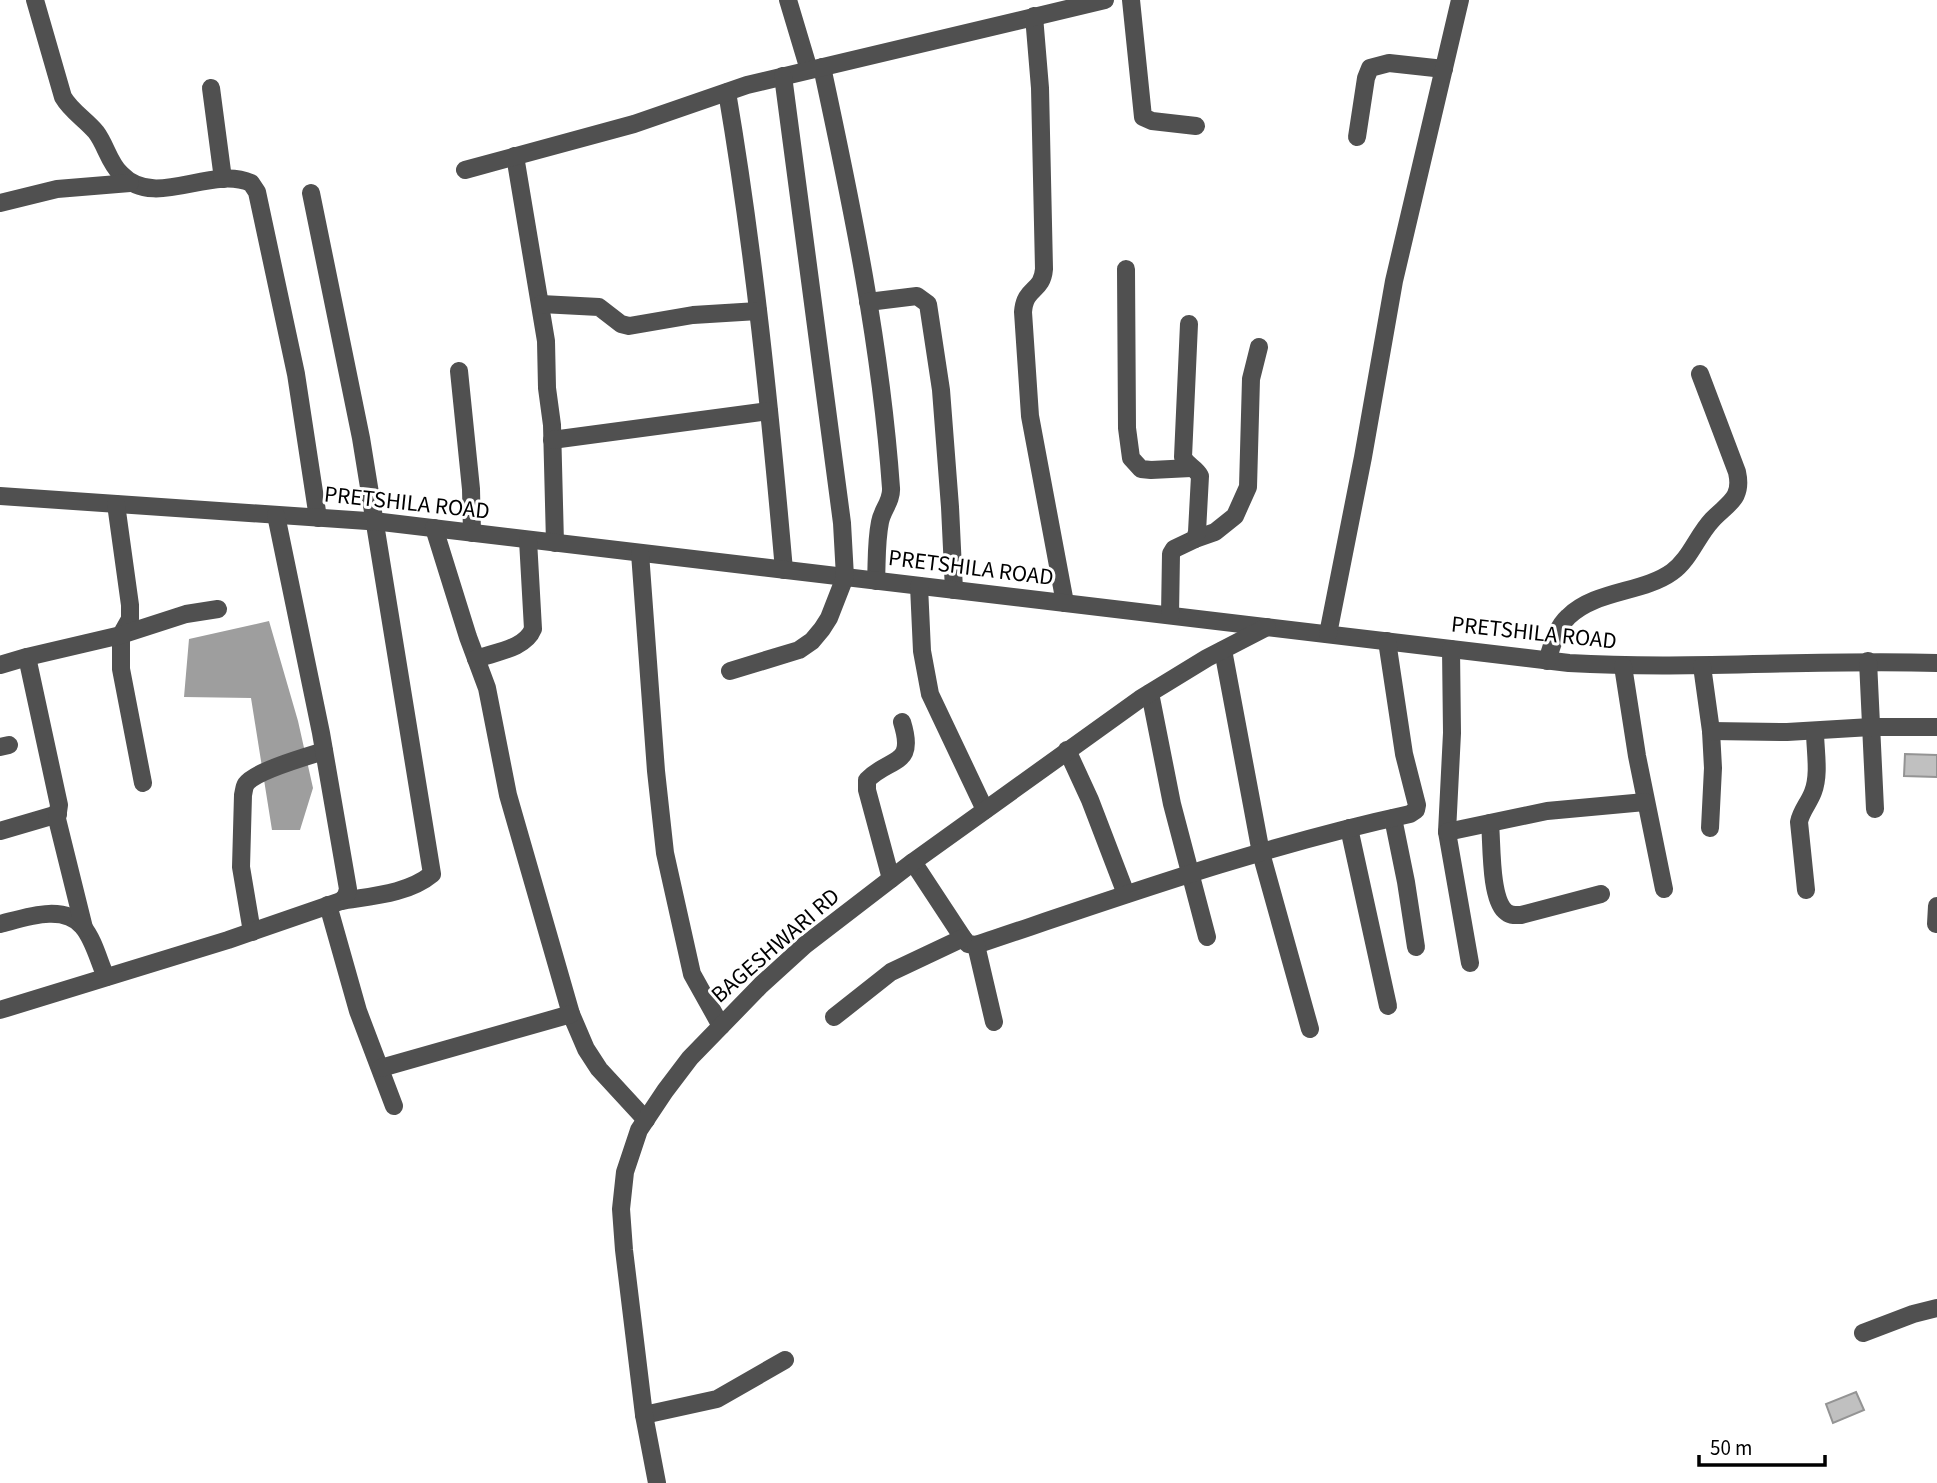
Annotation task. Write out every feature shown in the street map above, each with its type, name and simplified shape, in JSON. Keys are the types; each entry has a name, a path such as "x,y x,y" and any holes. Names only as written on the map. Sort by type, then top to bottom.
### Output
{"street":[{"path":"35,0 63,97 68,106 96,133 113,164 130,183"},
{"path":"788,0 815,69 843,164 868,302 888,442 891,490 890,499 880,520 876,581"},
{"path":"465,170 622,127 783,76 1105,0"},
{"path":"1131,0 1143,117 1152,121 1196,126"},
{"path":"1328,634 1394,281 1460,0"},
{"path":"1034,16 1040,88 1044,268 1043,278 1024,300 1023,312 1030,416 1065,603"},
{"path":"1357,137 1370,68 1390,63 1444,69"},
{"path":"730,671 787,656 813,641 829,618 845,577 841,510 783,76"},
{"path":"211,89 223,179"},
{"path":"727,92 758,311 784,570"},
{"path":"515,156 546,341 555,543"},
{"path":"0,203 57,189 130,183 149,189 223,179 251,183 260,202 296,374 318,518"},
{"path":"0,1010 252,932 335,903 399,890 421,883 432,874 376,522 311,193"},
{"path":"1126,269 1127,428 1131,458 1141,469 1191,468"},
{"path":"868,302 917,296 928,304 940,390 954,590"},
{"path":"541,304 599,307 621,324 629,326 693,316 758,311"},
{"path":"1189,324 1183,449 1186,463 1198,471 1200,476 1195,539"},
{"path":"1170,615 1171,554 1174,549 1215,532 1235,516 1248,487 1251,379 1259,347"},
{"path":"459,371 471,489 472,533"},
{"path":"1547,661 1558,630 1567,618 1610,594 1661,578 1672,571 1684,561 1704,529 1737,495 1737,472 1700,374"},
{"path":"552,440 769,411"},
{"name":"PRETSHILA ROAD","path":"0,496 434,528 1547,661 1623,666 1868,661 1937,663"},
{"path":"116,504 130,605 130,619 121,635 121,669 143,783"},
{"path":"276,515 324,751 348,889 346,896 335,903"},
{"path":"434,528 487,688 508,795 571,1014 586,1049 599,1069 646,1120"},
{"path":"476,659 520,644 529,638 533,629 528,540"},
{"path":"640,553 656,771 665,853 692,974 721,1026"},
{"path":"919,586 922,651 930,694 985,810"},
{"path":"0,665 121,635 186,614 218,609"},
{"name":"BAGESHWARI RD","path":"657,1483 644,1415 621,1209 625,1172 639,1130 690,1058 761,985 805,945 913,862 1066,750 1150,694 1267,627"},
{"path":"834,1017 891,972 969,942 1189,873 1349,828 1410,814 1416,810 1404,754 1387,641"},
{"path":"1451,649 1452,733 1447,832 1470,964"},
{"path":"1223,650 1261,853 1311,1030"},
{"path":"27,657 84,928 106,977"},
{"path":"1868,661 1875,808"},
{"path":"1623,666 1664,889"},
{"path":"1702,666 1713,768 1710,828"},
{"path":"1150,694 1172,804 1207,937"},
{"path":"891,879 867,790 867,780 901,757 907,749 902,722"},
{"path":"1711,731 1937,727"},
{"path":"1806,890 1799,822 1813,792 1816,778 1815,731"},
{"path":"1066,750 1095,811 1126,894"},
{"path":"252,932 240,859 243,795 246,784 282,765 324,751"},
{"path":"1447,832 1547,811 1646,802"},
{"path":"0,831 58,814"},
{"path":"1393,818 1416,947"},
{"path":"1490,823 1497,894 1504,910 1510,915 1521,915 1601,894"},
{"path":"1349,828 1388,1006"},
{"path":"913,862 969,942 994,1023"},
{"path":"335,903 358,1011 394,1106"},
{"path":"0,924 59,914 76,920 84,928"},
{"path":"381,1068 571,1014"},
{"path":"1863,1333 1937,1308"},
{"path":"644,1415 717,1399 785,1360"}],"shaded area":[{"path":"269,621 298,721 313,788 300,830 272,830 251,698 184,697 189,639"}],"building":[{"path":"1905,754 1937,755 1937,777 1904,776"},
{"path":"1856,1392 1864,1410 1833,1423 1826,1404"}]}
